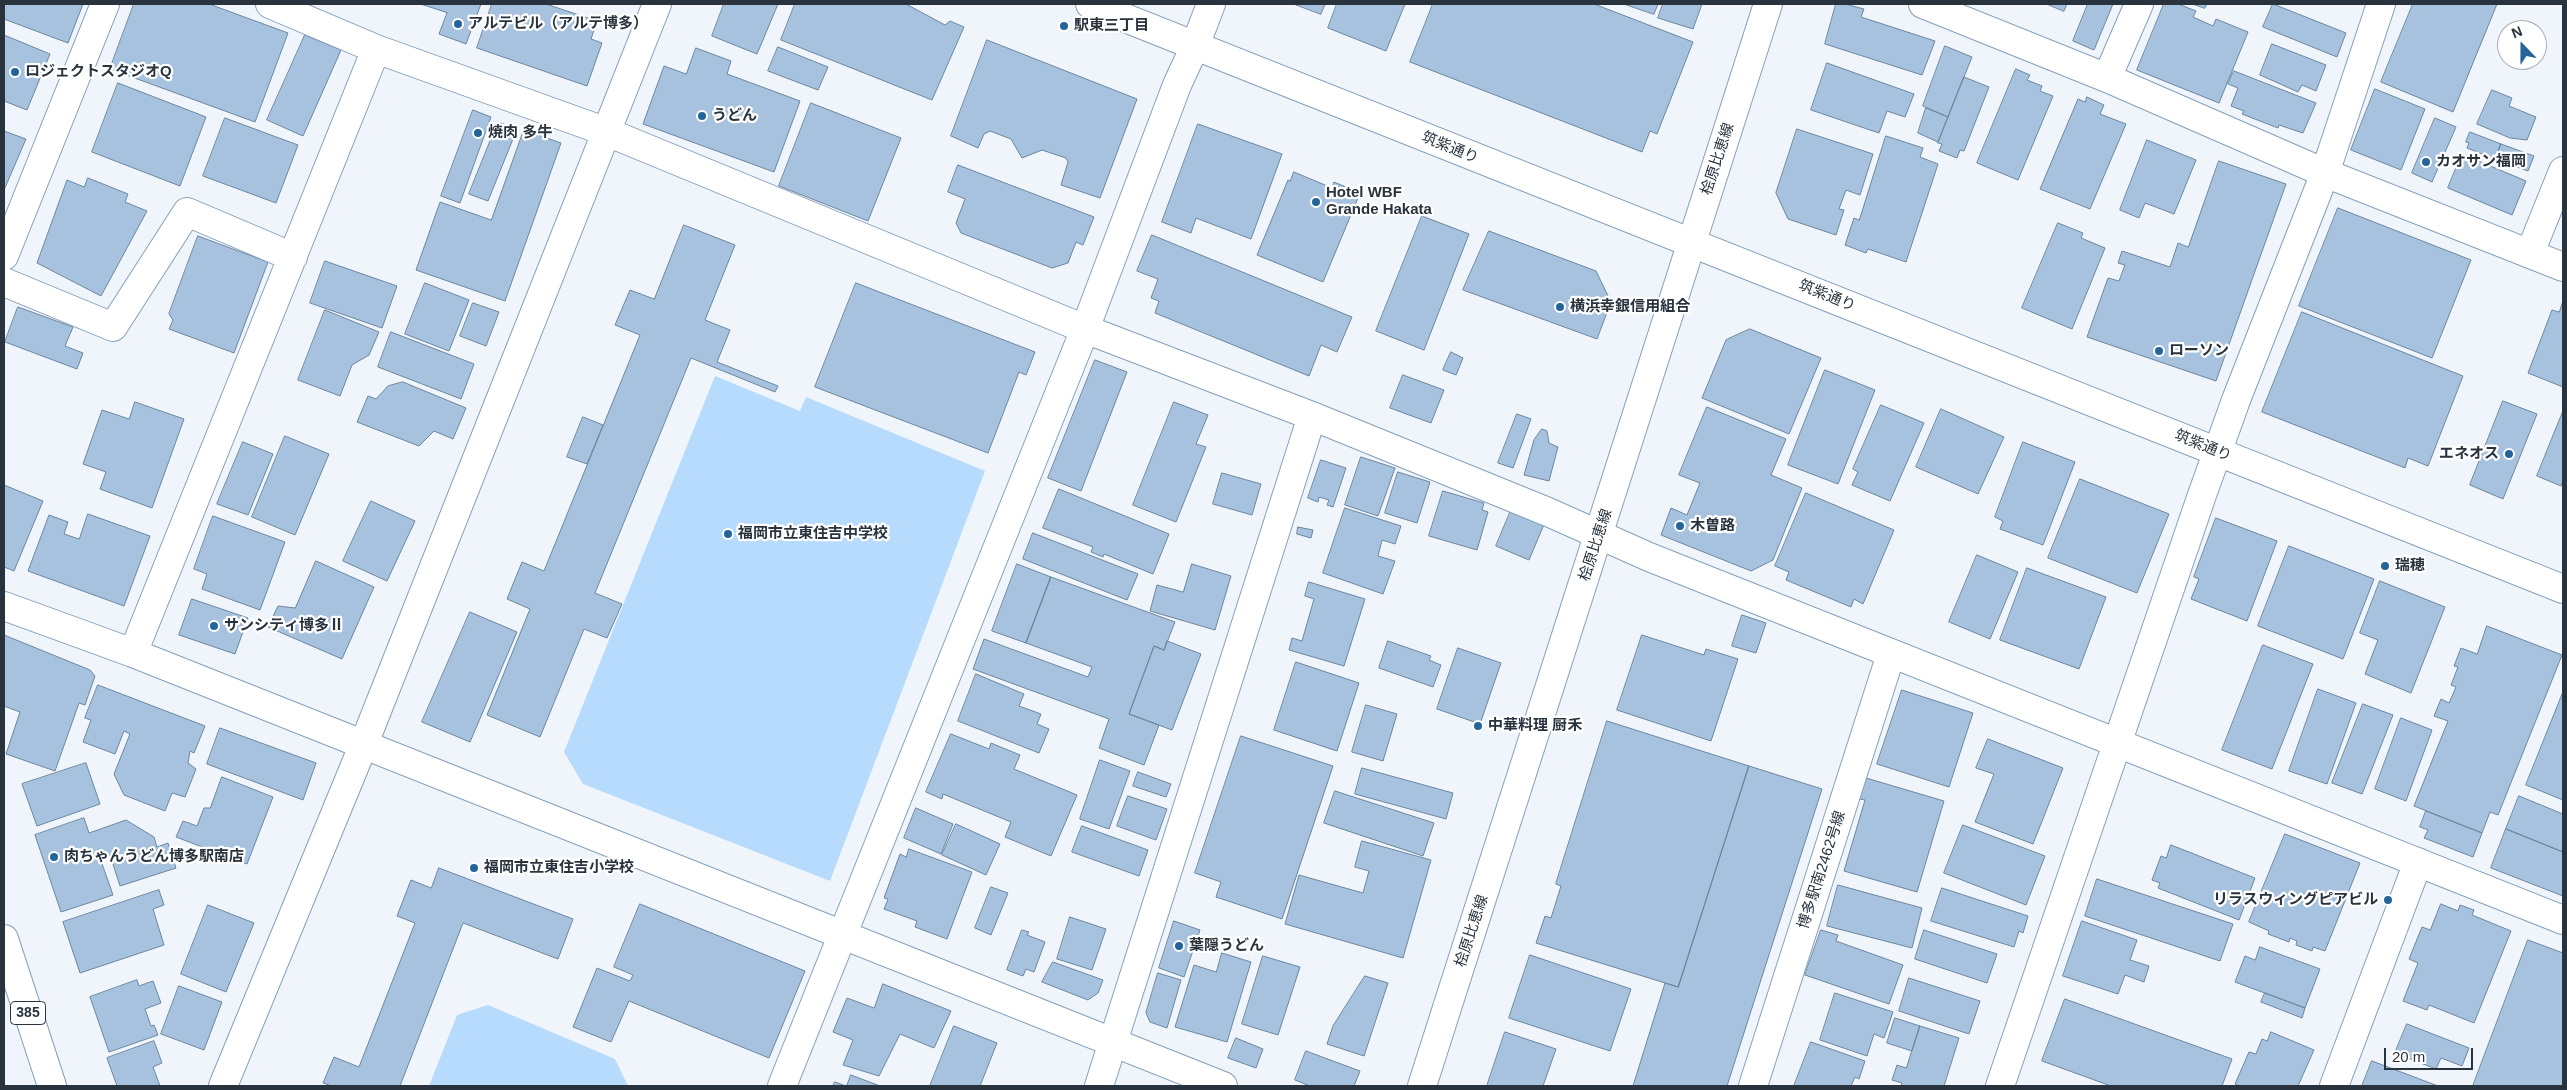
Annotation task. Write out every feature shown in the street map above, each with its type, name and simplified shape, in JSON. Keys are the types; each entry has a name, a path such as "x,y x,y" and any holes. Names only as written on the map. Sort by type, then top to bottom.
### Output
{"main road":[{"path":"4,256 105,4"},
{"path":"270,4 376,49 607,132 1085,329 1312,416 1600,535 1649,558 2119,742 2563,920"},
{"path":"223,1086 363,746 657,4"},
{"name":"筑紫通り","path":"1090,4 2563,590"},
{"path":"782,1086 1085,329 1177,85 1195,46 1211,4"},
{"name":"桧原比恵線","path":"1422,1086 1600,535 1768,4"},
{"path":"1923,4 2107,78 2325,174 2563,267"},
{"path":"2107,78 2139,4"},
{"path":"2000,1086 2217,453 2325,174 2381,4"},
{"path":"133,653 376,49"},
{"path":"2530,253 2563,171"},
{"path":"4,282 112,327 186,212 293,257"},
{"path":"1099,1086 1312,416"},
{"path":"4,606 133,653 363,746 1223,1086"},
{"name":"博多駅南2462号線","path":"1753,1086 1891,654"},
{"path":"2334,1086 2418,862"},
{"name":"385","path":"4,940 52,1086"}],"shaded area":[{"path":"715,376 800,411 806,397 985,471 830,881 583,784 564,752"},
{"path":"488,1005 615,1059 628,1086 429,1086 457,1015"}],"building":[{"path":"4,4 83,4 68,43 4,19"},
{"path":"134,4 209,4 288,33 255,122 110,69"},
{"name":"アルテビル（アルテ博多）","path":"421,4 481,4 466,44 439,34 447,13"},
{"path":"492,4 546,4 597,21 591,39 602,43 587,86 477,48"},
{"path":"724,4 778,4 757,54 712,36"},
{"path":"795,4 906,4 945,25 950,21 964,27 932,100 781,40"},
{"path":"1294,4 1325,4 1321,14"},
{"path":"1337,4 1405,4 1386,51 1328,28"},
{"path":"1433,4 1594,4 1693,42 1657,134 1650,131 1642,152 1410,62"},
{"path":"1624,4 1658,4 1654,14"},
{"path":"1663,4 1702,4 1693,29 1658,18"},
{"path":"1836,4 1845,4 1864,9 1861,17 1935,41 1922,75 1825,44"},
{"path":"2047,4 2067,4 2064,11"},
{"path":"2088,4 2113,4 2094,50 2073,41"},
{"path":"2164,4 2178,4 2196,11 2193,17 2213,26 2216,19 2248,32 2219,103 2137,70"},
{"path":"2193,4 2207,4 2205,8"},
{"path":"2273,4 2346,33 2337,57 2263,27"},
{"path":"2413,4 2497,4 2453,112 2381,82"},
{"path":"4,35 50,54 27,110 4,101"},
{"path":"305,35 341,50 303,136 267,120"},
{"path":"987,40 1137,99 1100,198 1061,185 1068,162 1066,158 1042,150 1022,158 1011,139 990,131 984,134 978,148 951,136"},
{"path":"2272,44 2326,65 2316,91 2302,85 2298,92 2260,75"},
{"path":"1945,46 1972,57 1948,117 1923,106"},
{"path":"778,47 828,67 818,90 768,71"},
{"path":"696,48 731,61 727,74 800,101 774,172 643,124 664,66 686,74"},
{"path":"1827,63 1914,94 1905,117 1887,111 1879,133 1811,110"},
{"path":"2016,69 2030,75 2027,80 2042,86 2040,91 2053,96 2018,180 1977,163"},
{"path":"2234,71 2316,103 2303,133 2279,125 2278,128 2242,114 2244,111 2231,106 2238,88 2228,84"},
{"path":"1964,77 1989,87 1964,151 1960,150 1957,158 1939,151 1942,144 1938,143"},
{"path":"118,83 206,117 180,186 92,152"},
{"path":"2375,89 2425,109 2401,170 2351,150"},
{"path":"2492,90 2512,98 2509,106 2536,117 2527,140 2510,138 2477,124"},
{"path":"2087,97 2104,105 2100,114 2126,124 2090,209 2040,189 2078,99 2085,102"},
{"path":"811,103 901,138 868,221 779,186"},
{"path":"1926,108 1948,117 1938,142 1918,133"},
{"path":"473,110 491,117 460,203 441,196"},
{"path":"225,118 298,145 276,203 203,176"},
{"path":"2435,118 2456,127 2432,182 2412,173"},
{"path":"498,122 517,129 488,201 469,194"},
{"path":"1198,124 1282,154 1251,239 1196,218 1191,233 1162,222"},
{"path":"1797,129 1873,154 1860,195 1846,190 1839,209 1844,210 1836,235 1788,219 1776,193"},
{"path":"524,130 561,143 505,301 416,270 440,202 491,220"},
{"path":"4,131 26,139 4,190"},
{"path":"2470,132 2501,144 2495,159 2467,148 2469,143 2466,142"},
{"path":"1886,136 1923,148 1920,157 1938,164 1906,262 1868,249 1866,253 1845,245 1854,218 1859,220"},
{"path":"2147,140 2196,160 2174,214 2145,203 2139,218 2120,210"},
{"path":"2501,144 2534,156 2528,171 2495,159"},
{"path":"2462,154 2526,181 2512,215 2448,188"},
{"path":"2219,161 2286,184 2216,381 2087,337 2108,278 2119,281 2125,265 2118,263 2122,251 2170,267 2178,243 2188,247"},
{"path":"958,165 1094,217 1083,245 1076,242 1068,263 1052,268 961,233 956,223 965,199 948,192"},
{"path":"1294,172 1332,188 1334,182 1360,193 1323,282 1257,255 1288,180 1290,181"},
{"path":"88,178 128,194 125,202 147,211 101,296 37,263 67,180 84,187"},
{"path":"2338,208 2471,260 2432,358 2299,306"},
{"path":"1422,216 1469,234 1424,350 1376,331"},
{"path":"2058,223 2083,233 2081,238 2105,248 2072,329 2022,308"},
{"path":"684,225 735,245 705,320 730,330 717,362 778,386 775,392 691,358 595,593 622,604 607,638 584,629 540,737 487,715 530,609 507,599 522,562 544,571 640,335 615,325 630,290 654,299"},
{"path":"1489,231 1596,271 1611,302 1597,339 1463,290"},
{"path":"1152,235 1352,317 1337,352 1321,345 1309,376 1155,313 1159,301 1151,298 1158,279 1137,271"},
{"path":"198,236 268,262 234,353 169,329 173,320 169,314"},
{"path":"325,261 397,286 382,328 310,303"},
{"path":"425,283 469,300 449,351 405,334"},
{"path":"856,283 1035,352 1026,375 1019,372 988,453 815,387"},
{"path":"2563,301 2563,387 2528,373 2552,310 2559,312"},
{"path":"473,303 499,312 486,346 460,336"},
{"path":"18,307 73,327 65,346 83,353 77,369 5,342"},
{"path":"325,310 379,332 369,355 352,365 340,396 298,380"},
{"path":"2302,312 2463,376 2428,466 2408,458 2405,468 2262,412"},
{"path":"1750,329 1821,358 1789,434 1702,398 1726,340"},
{"path":"391,332 474,364 461,399 378,367"},
{"path":"1451,352 1463,358 1456,375 1443,370"},
{"path":"1095,360 1127,372 1081,491 1048,478"},
{"path":"1825,370 1875,390 1838,484 1788,465"},
{"path":"1403,375 1444,390 1431,423 1390,408"},
{"path":"403,382 466,408 453,439 434,431 419,446 357,422 368,396 376,399 388,386"},
{"path":"2503,401 2537,414 2503,499 2470,485"},
{"path":"135,402 184,419 152,508 100,489 106,472 83,464 102,410 129,419"},
{"path":"1174,402 1208,415 1196,444 1206,447 1176,522 1133,505"},
{"path":"1881,405 1924,423 1890,501 1852,485 1858,472 1853,469"},
{"path":"1707,407 1786,439 1771,475 1802,488 1773,560 1751,571 1661,535 1671,508 1687,515 1700,483 1679,475"},
{"path":"1941,409 2004,437 1978,494 1916,467"},
{"path":"2563,411 2563,481 2561,486 2537,476"},
{"path":"1517,414 1531,419 1513,468 1498,463"},
{"path":"583,417 603,425 587,464 567,457"},
{"path":"1542,429 1547,431 1549,443 1558,447 1549,481 1524,475 1534,440"},
{"path":"285,436 329,454 295,535 252,517"},
{"path":"243,442 273,454 248,515 217,504"},
{"path":"2023,442 2075,462 2043,545 2000,529 2003,521 1995,517"},
{"path":"1361,457 1395,468 1378,516 1345,505"},
{"path":"1321,460 1346,468 1333,507 1327,505 1329,500 1319,497 1318,502 1308,498"},
{"path":"1398,472 1430,482 1417,523 1385,513"},
{"path":"1222,473 1261,484 1252,515 1213,504"},
{"path":"2080,479 2169,514 2137,593 2048,558"},
{"path":"4,485 43,501 14,571 4,567"},
{"path":"1059,489 1169,534 1153,574 1104,554 1103,557 1091,552 1093,547 1043,528"},
{"path":"1443,491 1484,503 1482,510 1488,512 1477,550 1429,536"},
{"path":"1806,493 1894,530 1863,604 1854,599 1851,607 1786,580 1789,572 1775,566"},
{"path":"371,501 415,521 387,581 343,561"},
{"path":"1345,508 1401,526 1395,544 1382,540 1378,556 1395,561 1383,594 1323,573"},
{"path":"1512,508 1545,522 1529,560 1496,546"},
{"path":"88,514 150,536 124,606 28,571 49,515 68,522 64,534 79,539"},
{"path":"213,516 285,542 260,610 202,589 207,574 194,569"},
{"path":"2216,518 2277,541 2247,621 2191,599 2199,579 2194,577"},
{"path":"1298,527 1313,530 1311,538 1297,534"},
{"path":"1033,533 1138,574 1127,600 1023,559"},
{"path":"2289,546 2374,579 2343,659 2258,626"},
{"path":"1977,555 2018,572 1990,639 1949,622"},
{"path":"316,561 374,587 342,659 268,627 278,606 295,608"},
{"path":"1017,564 1051,577 1026,643 992,631"},
{"path":"1192,564 1231,576 1215,630 1150,611 1157,585 1183,592"},
{"path":"2027,568 2106,597 2079,669 2000,640"},
{"path":"1051,577 1175,622 1164,650 1154,646 1129,714 1159,725 1144,765 1099,748 1109,719 973,669 984,639 1088,677 1092,667 1026,643"},
{"path":"2380,581 2445,607 2411,693 2365,674 2378,640 2360,633"},
{"path":"1309,582 1365,599 1344,666 1289,650 1292,638 1302,641 1314,599 1305,596"},
{"name":"サンシティ博多Ⅱ","path":"192,599 248,618 235,654 179,635"},
{"path":"470,612 517,632 470,742 422,722"},
{"path":"1742,615 1766,623 1756,653 1732,646"},
{"path":"2487,626 2562,655 2498,815 2490,812 2482,833 2414,806 2448,721 2434,716 2441,699 2449,703 2456,687 2451,685 2458,667 2454,666 2461,648 2477,654"},
{"path":"4,635 90,670 95,676 85,705 79,703 55,771 6,754 20,712 4,706"},
{"path":"1642,635 1704,655 1706,649 1738,659 1711,741 1617,710"},
{"path":"1167,641 1201,654 1172,730 1129,714 1154,646 1164,650"},
{"path":"1388,641 1431,656 1429,660 1441,665 1433,687 1379,668"},
{"path":"2263,645 2313,664 2272,769 2222,750"},
{"path":"1458,648 1501,663 1480,724 1437,709"},
{"path":"1296,662 1359,683 1337,751 1274,730"},
{"path":"976,674 1024,694 1019,706 1041,714 1037,724 1049,729 1039,753 958,721"},
{"path":"98,685 205,726 194,753 190,751 188,763 196,769 185,797 172,793 165,811 124,795 114,774 130,734 124,731 115,754 83,742 91,720 85,718"},
{"path":"2318,689 2356,703 2327,784 2289,771"},
{"path":"1902,690 1973,713 1949,787 1877,764"},
{"path":"2563,692 2563,800 2526,785"},
{"path":"2363,704 2393,715 2362,794 2332,783"},
{"path":"1366,705 1397,714 1383,761 1352,752"},
{"path":"2401,718 2432,730 2406,801 2375,789"},
{"path":"1607,721 1749,766 1678,987 1536,943 1545,916 1551,918 1561,886 1556,884"},
{"path":"220,728 316,763 303,800 207,764"},
{"path":"951,734 989,749 991,743 1020,755 1014,769 1077,795 1051,856 1005,837 1011,822 943,794 942,799 926,792"},
{"path":"1241,736 1333,766 1282,919 1216,897 1221,882 1195,873"},
{"path":"1988,739 2063,768 2033,844 1975,822 1994,774 1976,768"},
{"path":"1100,760 1130,771 1109,829 1080,819"},
{"path":"86,763 100,804 37,826 22,784"},
{"path":"1749,766 1822,789 1727,1086 1633,1086 1665,983 1678,987"},
{"path":"1362,768 1453,793 1446,819 1355,794"},
{"path":"1138,772 1171,784 1166,797 1133,786"},
{"path":"222,777 273,797 247,864 176,837 183,821 197,826 204,808 210,808"},
{"path":"1866,778 1944,801 1917,892 1844,871 1865,800 1860,799"},
{"path":"1335,791 1434,823 1423,856 1324,823"},
{"path":"1128,796 1167,809 1156,840 1117,826"},
{"path":"2519,796 2563,814 2563,852 2506,829"},
{"path":"916,808 953,824 941,854 904,838"},
{"path":"2426,811 2482,833 2473,857 2424,838 2428,830 2420,827"},
{"path":"84,818 89,833 126,820 154,837 157,847 168,843 176,868 120,886 110,855 100,858 113,895 61,912 35,835"},
{"path":"956,824 1000,844 986,875 942,855"},
{"path":"1963,825 2045,856 2026,905 1944,873"},
{"path":"1082,826 1148,850 1139,876 1072,852"},
{"path":"2506,829 2563,852 2563,896 2491,868"},
{"path":"2285,834 2360,863 2325,951 2313,947 2312,951 2296,945 2297,941 2290,938 2289,942 2268,934 2269,931 2249,922"},
{"path":"1362,841 1431,860 1403,958 1285,924 1299,875 1363,893 1369,871 1355,867"},
{"path":"2171,845 2255,878 2239,920 2158,888 2160,883 2152,880 2161,856 2166,858"},
{"path":"909,849 972,872 947,939 915,927 917,921 884,909 888,899 884,898 900,854 906,857"},
{"path":"439,868 573,919 558,959 463,923 400,1086 332,1086 323,1083 334,1057 359,1067 415,923 397,916 411,880 431,888"},
{"path":"2097,879 2233,924 2220,961 2085,916"},
{"path":"1838,885 1922,908 1912,948 1827,926"},
{"path":"991,887 1008,893 991,935 975,928"},
{"path":"1942,888 2028,916 2023,933 2019,931 2014,947 1931,921"},
{"path":"159,890 164,905 153,909 164,945 80,973 63,922"},
{"path":"640,904 805,971 769,1058 629,1001 611,1042 573,1027 597,968 630,981 633,975 614,967"},
{"path":"2441,904 2458,911 2460,905 2474,910 2472,915 2511,931 2474,1023 2429,1005 2427,1010 2403,1001 2418,963 2409,959 2422,927 2430,930"},
{"path":"208,905 254,923 226,992 181,974"},
{"path":"1070,917 1106,929 1092,970 1057,959"},
{"path":"1174,921 1200,930 1184,977 1159,968"},
{"path":"2082,921 2137,940 2130,960 2149,966 2144,982 2125,975 2118,994 2063,976"},
{"path":"1022,930 1029,932 1027,935 1045,942 1034,972 1026,969 1023,976 1007,970"},
{"path":"1821,930 1838,935 1836,941 1903,965 1889,1004 1805,975"},
{"path":"1924,930 1997,954 1987,983 1915,959"},
{"path":"2528,940 2563,953 2563,1086 2473,1086"},
{"path":"2260,947 2320,969 2305,1008 2235,982 2245,956 2255,960"},
{"path":"1222,953 1251,962 1227,1042 1175,1027 1194,965 1216,972"},
{"path":"1530,955 1631,989 1610,1051 1509,1018"},
{"path":"1263,956 1300,967 1278,1035 1242,1024"},
{"path":"1053,962 1103,980 1098,993 1088,1000 1042,982"},
{"path":"1158,973 1181,980 1167,1028 1150,1022 1146,1013"},
{"path":"1365,976 1388,983 1364,1056 1327,1044 1333,1026"},
{"path":"1909,978 1980,1001 1969,1034 1899,1011"},
{"path":"137,980 139,986 153,981 161,1003 145,1009 151,1026 154,1025 158,1035 109,1052 90,997"},
{"path":"883,984 951,1011 934,1048 900,1034 879,1076 843,1065 853,1040 833,1032 847,998 874,1008"},
{"path":"179,986 222,1002 204,1050 161,1034"},
{"path":"1835,993 1893,1012 1884,1038 1874,1034 1867,1056 1820,1040"},
{"path":"2265,993 2305,1008 2302,1018 2261,1002"},
{"path":"2065,999 2232,1059 2222,1086 2111,1086 2042,1061"},
{"path":"1895,1018 1920,1026 1912,1051 1887,1043"},
{"path":"2407,1024 2469,1048 2462,1066 2441,1058 2436,1069 2395,1053"},
{"path":"954,1026 997,1043 980,1086 930,1086"},
{"path":"1920,1026 1959,1038 1944,1086 1901,1086 1902,1083 1892,1080 1897,1065 1906,1068"},
{"path":"1505,1032 1556,1049 1543,1086 1487,1086"},
{"path":"2271,1032 2314,1050 2298,1086 2240,1086 2235,1084 2249,1052 2256,1054 2262,1039 2267,1041"},
{"path":"1236,1038 1263,1049 1256,1068 1228,1058"},
{"path":"154,1041 162,1063 153,1067 160,1086 117,1086 107,1058"},
{"path":"1811,1042 1865,1061 1859,1079 1855,1077 1851,1086 1794,1086"},
{"path":"1306,1051 1360,1071 1354,1086 1310,1086 1295,1080"},
{"path":"2372,1061 2438,1086 2362,1086"},
{"path":"851,1075 880,1086 847,1086"},
{"path":"835,1082 846,1086 833,1086"}],"place":[{"name":"アルテビル（アルテ博多）","path":"458,24"},
{"name":"駅東三丁目","path":"1064,26"},
{"name":"ロジェクトスタジオQ","path":"15,72"},
{"name":"うどん","path":"702,116"},
{"name":"焼肉 多牛","path":"478,133"},
{"name":"カオサン福岡","path":"2426,162"},
{"name":"Hotel WBF Grande Hakata","path":"1316,202"},
{"name":"横浜幸銀信用組合","path":"1560,307"},
{"name":"ローソン","path":"2159,351"},
{"name":"エネオス","path":"2509,454"},
{"name":"木曽路","path":"1680,526"},
{"name":"福岡市立東住吉中学校","path":"728,534"},
{"name":"瑞穂","path":"2385,566"},
{"name":"サンシティ博多Ⅱ","path":"214,626"},
{"name":"中華料理 厨禾","path":"1478,726"},
{"name":"肉ちゃんうどん博多駅南店","path":"54,857"},
{"name":"福岡市立東住吉小学校","path":"474,868"},
{"name":"リラスウィングピアビル","path":"2388,900"},
{"name":"葉隠うどん","path":"1179,946"}]}
